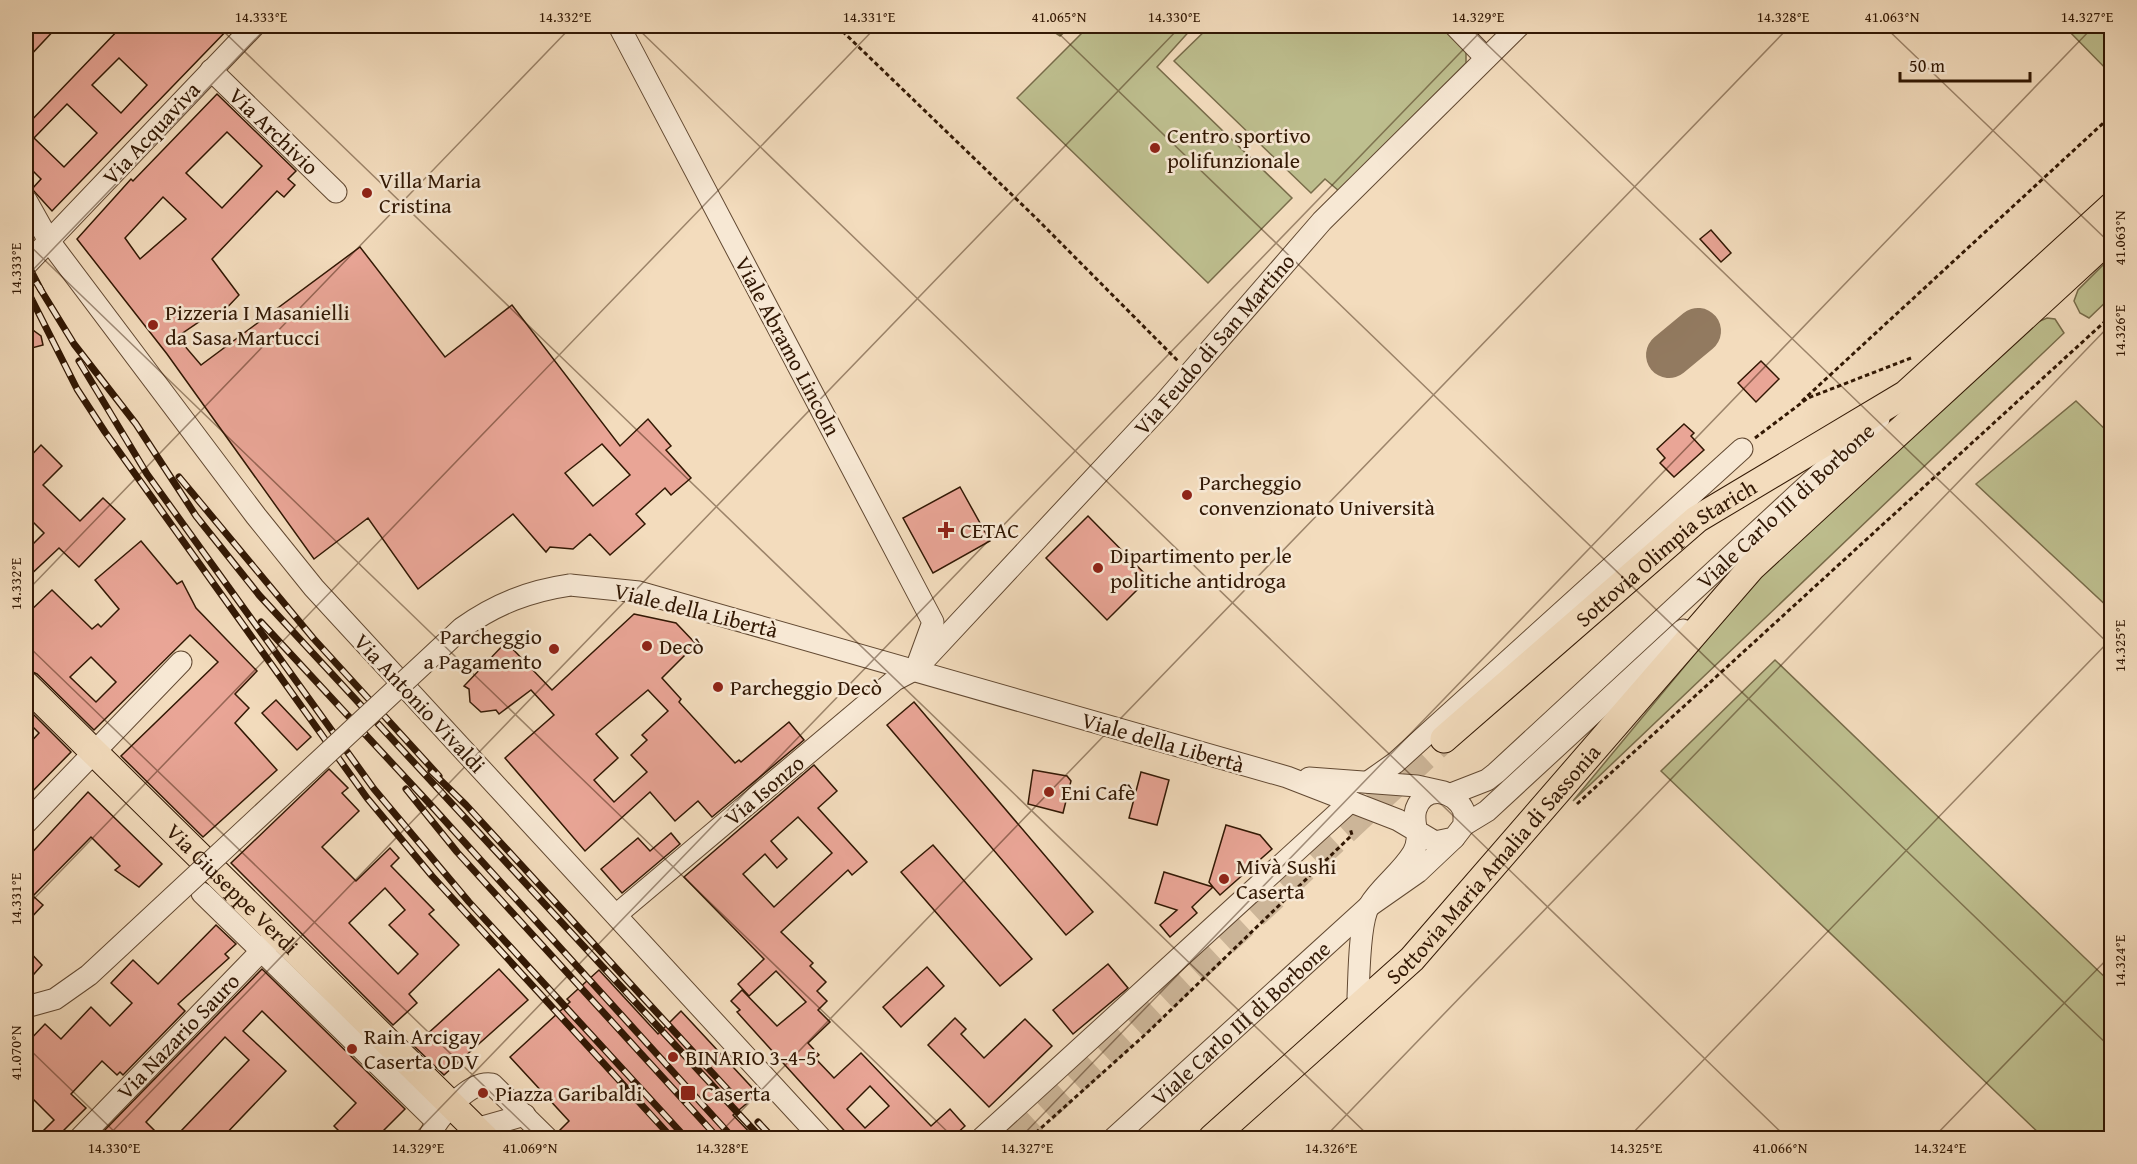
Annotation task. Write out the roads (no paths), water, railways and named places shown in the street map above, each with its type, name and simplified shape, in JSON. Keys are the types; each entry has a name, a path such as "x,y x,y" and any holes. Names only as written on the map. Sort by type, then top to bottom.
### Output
{"main road":[{"name":"Viale Carlo III di Borbone","path":"1906,394 2112,206"},
{"name":"Viale Carlo III di Borbone","path":"1752,567 2112,236"},
{"name":"Sottovia Olimpia Starich","path":"1444,739 1697,519 1906,394"},
{"name":"Sottovia Maria Amalia di Sassonia","path":"1212,1138 1412,959 1752,567"},
{"name":"Via Giuseppe Verdi","path":"28,692 94,751 269,943 459,1123"}],"street":[{"name":"Via Acquaviva","path":"26,265 254,26"},
{"name":"Viale Abramo Lincoln","path":"620,26 933,622 916,669"},
{"path":"1455,26 1486,58"},
{"name":"Via Feudo di San Martino","path":"916,669 1190,372 1322,221 1519,26"},
{"name":"Via Archivio","path":"211,70 336,192"},
{"name":"Via Antonio Vivaldi","path":"26,200 49,241 256,516 315,588 821,1138"},
{"name":"Viale Carlo III di Borbone","path":"1362,1003 1358,997 1368,907 1412,854 1418,830 1415,814 1417,806 1429,794 1448,793 1487,780 1496,773 1906,394"},
{"path":"1368,782 1395,763 1742,449"},
{"name":"Viale Carlo III di Borbone","path":"1114,1138 1368,907 1418,872 1459,831 1487,811 1752,567"},
{"name":"Viale della Libertà","path":"26,1007 55,999 89,975 462,628 484,613 523,595 570,585 639,592 916,669 950,682 1287,777 1348,804 1418,830"},
{"path":"26,823 181,662"},
{"name":"Via Isonzo","path":"616,915 895,680 916,669"},
{"path":"1287,777 1423,786 1448,793 1464,811 1459,831 1435,842 1418,830"},
{"path":"982,1138 1348,804"},
{"name":"Via Giuseppe Verdi","path":"202,893 269,943"},
{"name":"Via Nazario Sauro","path":"80,1138 269,943"},
{"path":"482,1083 492,1084 534,1127 459,1123 471,1087 482,1083"}],"tunnel":[{"path":"1014,1138 1444,739"}],"railway":[{"path":"26,261 41,290"},
{"path":"36,282 74,344 136,424 196,516 259,595 761,1138"},
{"path":"26,288 77,389 105,432 367,798 432,876 672,1138"},
{"path":"79,361 147,474 374,789 469,902 686,1138"},
{"path":"179,477 313,638 439,776"},
{"path":"261,622 733,1138"},
{"path":"431,771 466,805 729,1091"},
{"path":"406,789 457,852 718,1138"},
{"path":"758,1122 773,1138"}],"place":[{"name":"Centro sportivo polifunzionale","path":"1155,148"},
{"name":"Villa Maria Cristina","path":"367,193"},
{"name":"Pizzeria I Masanielli da Sasa Martucci","path":"153,325"},
{"name":"Parcheggio convenzionato Università","path":"1187,495"},
{"name":"CETAC","path":"946,530"},
{"name":"Dipartimento per le politiche antidroga","path":"1098,568"},
{"name":"Decò","path":"647,646"},
{"name":"Parcheggio a Pagamento","path":"554,649"},
{"name":"Parcheggio Decò","path":"718,687"},
{"name":"Eni Cafè","path":"1049,792"},
{"name":"Mivà Sushi Caserta","path":"1224,879"},
{"name":"Rain Arcigay Caserta ODV","path":"352,1049"},
{"name":"BINARIO 3-4-5","path":"673,1057"},
{"name":"Piazza Garibaldi","path":"483,1093"},
{"name":"Caserta","path":"688,1093"}]}
